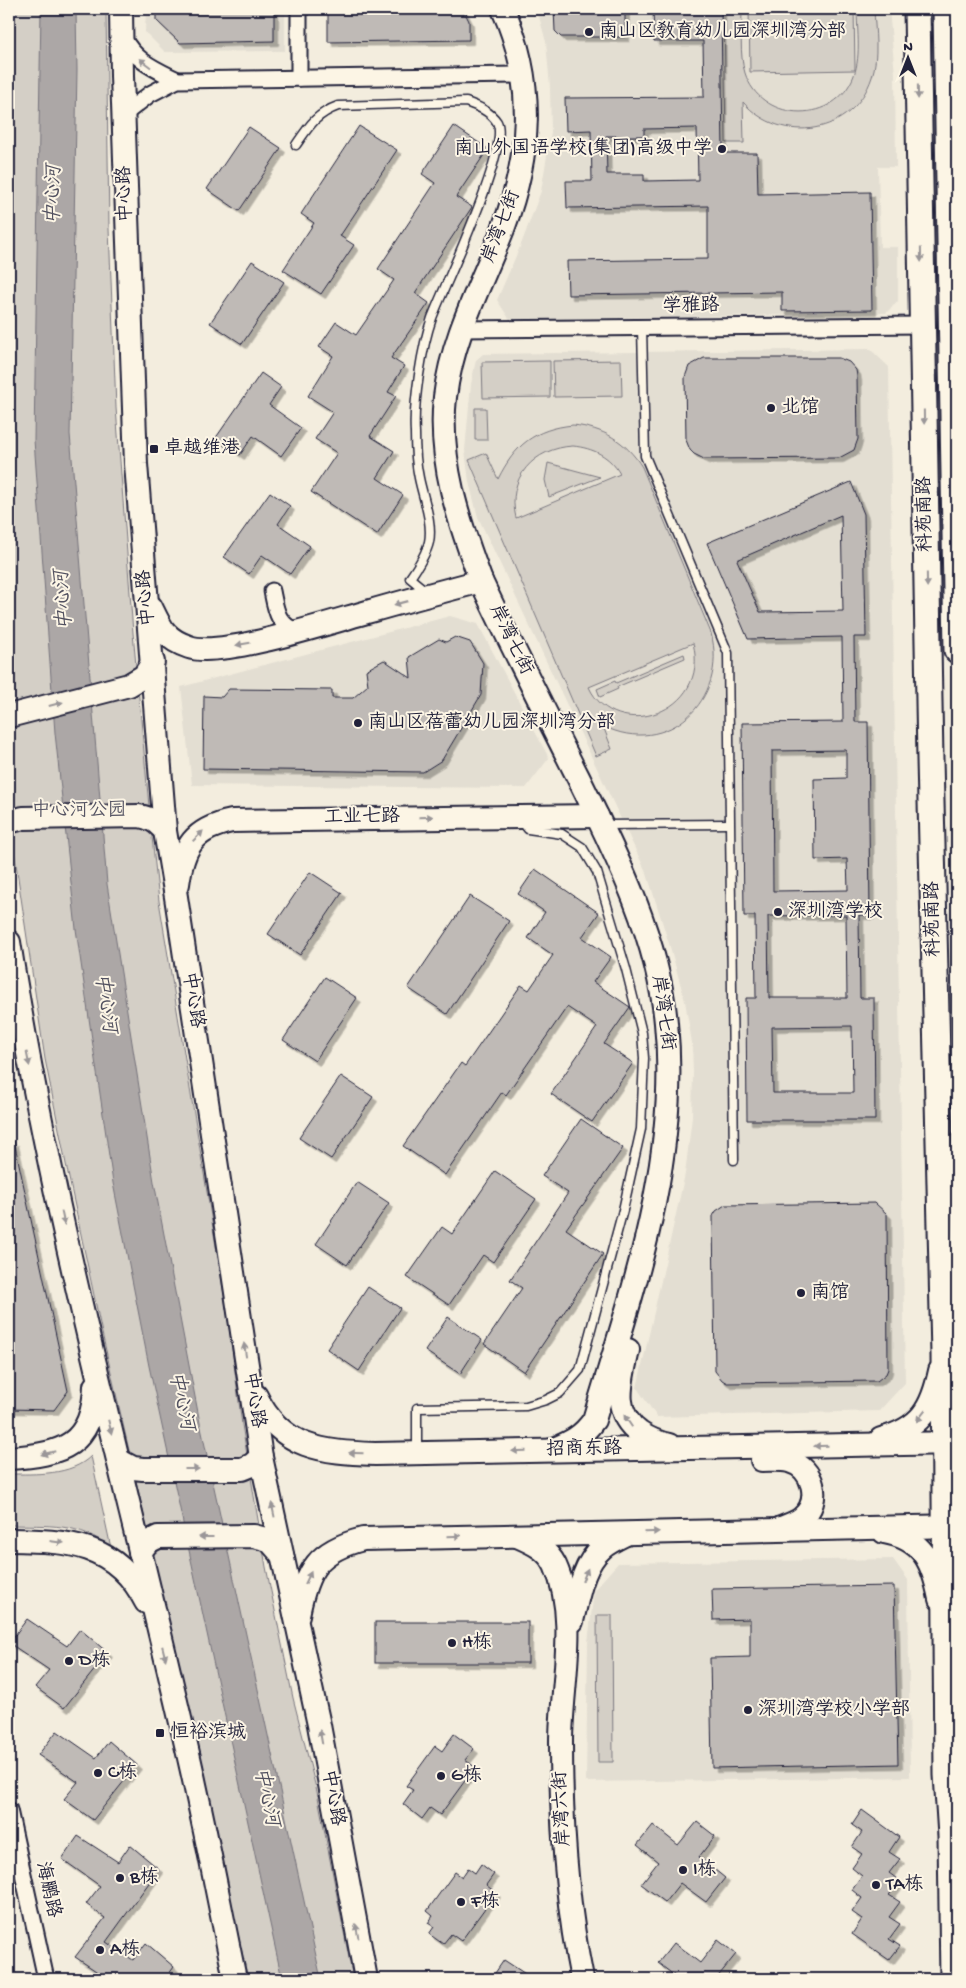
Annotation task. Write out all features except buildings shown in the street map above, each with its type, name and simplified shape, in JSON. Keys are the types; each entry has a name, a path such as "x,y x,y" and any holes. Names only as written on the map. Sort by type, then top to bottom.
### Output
{"main road":[{"name":"科苑南路","path":"917,9 944,1355 951,1443 951,1526 945,1625 953,1979"},
{"name":"科苑南路","path":"946,9 957,650"}],"street":[{"name":"中心路","path":"121,9 136,464 165,830 262,1457 296,1626 319,1725 366,1979"},
{"path":"299,9 299,78"},
{"name":"岸湾七街","path":"503,9 522,75 526,111 525,146 521,173 502,231 460,329 445,397 445,449 454,502 481,581 599,820 626,881 649,942 663,998 669,1088 664,1139 640,1264"},
{"path":"122,34 128,47 145,64 178,80"},
{"path":"124,115 150,94 178,80 522,75"},
{"name":"学雅路","path":"460,329 923,325"},
{"path":"148,601 161,626 171,640 191,648 213,649 246,644 298,632 481,581"},
{"path":"272,591 276,611 282,623 298,632"},
{"path":"9,716 129,685 144,676 152,662"},
{"path":"16,820 139,816 149,818 165,830"},
{"name":"工业七路","path":"176,897 182,862 187,848 196,836 206,829 232,820 518,816 599,820"},
{"path":"9,942 27,1053 93,1357 188,1750 235,1979"},
{"path":"640,1264 634,1316 620,1394 625,1419 632,1428 647,1438 664,1444 730,1460 788,1461 803,1468 812,1483 814,1493 812,1502 802,1518 780,1529"},
{"path":"552,1450 570,1442 585,1432 594,1420 640,1264"},
{"path":"858,1445 895,1435 918,1421 932,1401 944,1355"},
{"path":"9,1458 48,1454 62,1449 78,1438 89,1423 94,1407 93,1357"},
{"name":"招商东路","path":"248,1375 259,1401 269,1418 288,1436 301,1443 338,1452 951,1443"},
{"path":"118,1460 133,1468 143,1469 242,1469 252,1465 262,1457"},
{"path":"296,1626 303,1588 313,1568 324,1556 342,1544 363,1539 514,1534 951,1526"},
{"path":"854,1527 894,1534 912,1540 921,1549 936,1577 945,1625"},
{"path":"567,1639 581,1585 592,1558 603,1547 628,1533"},
{"path":"514,1534 540,1546 554,1564 564,1596 567,1639"},
{"path":"140,1552 148,1542 158,1537 254,1536 269,1540 282,1555"},
{"path":"9,1540 43,1540 77,1544 100,1553 122,1569 139,1589 158,1626"},
{"name":"岸湾六街","path":"567,1639 561,1739 562,1806 574,1938 582,1979"},
{"name":"海鹏路","path":"9,1810 46,1979"}],"lane":[{"path":"296,145 312,122 323,111 338,106 466,102 478,106 490,114 498,123 500,136 483,197 432,319 420,370 414,431 418,477 430,534 419,565 410,578 431,595"},
{"path":"642,327 645,456 728,652 734,1160"},
{"path":"417,1452 417,1408 526,1406 546,1400 560,1393 580,1370 623,1210 641,1129 644,1058 642,1033 626,968 597,872 582,847 562,834 528,829 518,816"},
{"path":"599,820 729,824"}],"shaded area":[{"path":"146,9 285,9 285,51 165,52 145,32"},
{"name":"南山外国语学校(集团)高级中学","path":"537,9 889,9 895,74 896,167 878,167 880,247 898,247 898,301 886,313 510,320 497,300 541,191 551,132 546,42"},
{"name":"深圳湾学校","path":"870,349 889,367 905,1383 879,1411 657,1417 637,1388 685,1174 692,1117 693,1073 692,1043 685,1001 647,874 478,517 469,482 465,450 471,384 476,360 483,354"},
{"name":"南山区蓓蕾幼儿园深圳湾分部","path":"450,616 478,624 549,758 526,788 192,785 181,687"},
{"name":"深圳湾学校小学部","path":"893,1559 908,1580 910,1777 586,1782 588,1643 594,1590 618,1563"}],"green space":[{"name":"中心河公园","path":"9,9 106,9 109,229 116,408 133,633 159,901 228,1319 242,1425 266,1567 293,1698 317,1792 353,1979 248,1979 102,1333 45,1059 9,817"},
{"path":"724,9 742,9 741,41 743,66 753,89 765,101 780,108 796,112 812,111 828,105 842,95 852,80 857,63 857,9 874,9 876,43 874,69 863,97 849,112 833,122 815,128 796,129 777,125 759,116 743,102 744,143 726,143"},
{"path":"749,9 854,9 855,70 750,72"},
{"path":"621,360 622,396 554,397 553,361"},
{"path":"550,361 550,397 483,398 482,362"},
{"path":"475,408 486,408 487,440 475,440"},
{"path":"573,425 604,433 621,443 636,458 642,467 711,633 714,658 711,680 702,700 688,717 670,728 649,734 627,734 603,726 612,749 596,756 469,460 486,453 498,479 511,457 527,441 547,430","holes":["573,446 600,454 611,462 620,474 516,518 515,490 519,478 526,468 546,452","693,643 695,667 688,687 675,703 658,713 638,717 619,714 602,704 589,687"]},
{"path":"548,463 600,477 549,497 545,480"},
{"path":"684,654 685,658 617,687 618,689 600,697 597,689 615,681 616,683"},
{"path":"91,1456 111,1548 87,1534 63,1527 9,1525 9,1474 41,1474 63,1470 83,1463"},
{"path":"597,1615 612,1615 613,1762 598,1762"}],"water":[{"name":"中心河","path":"41,9 76,9 77,70 70,434 107,884 154,1182 200,1423 321,1979 282,1979 149,1366 113,1183 76,929 55,733 34,440"}],"place":[{"name":"南山区教育幼儿园深圳湾分部","path":"589,32"},
{"name":"南山外国语学校(集团)高级中学","path":"722,149"},
{"name":"北馆","path":"771,408"},
{"name":"卓越维港","path":"154,449"},
{"name":"南山区蓓蕾幼儿园深圳湾分部","path":"358,723"},
{"name":"深圳湾学校","path":"778,912"},
{"name":"南馆","path":"801,1293"},
{"name":"H栋","path":"452,1643"},
{"name":"D栋","path":"69,1661"},
{"name":"深圳湾学校小学部","path":"748,1710"},
{"name":"恒裕滨城","path":"160,1733"},
{"name":"C栋","path":"98,1773"},
{"name":"G栋","path":"441,1776"},
{"name":"I栋","path":"683,1870"},
{"name":"B栋","path":"120,1878"},
{"name":"TA栋","path":"876,1885"},
{"name":"F栋","path":"461,1902"},
{"name":"A栋","path":"100,1950"}]}
